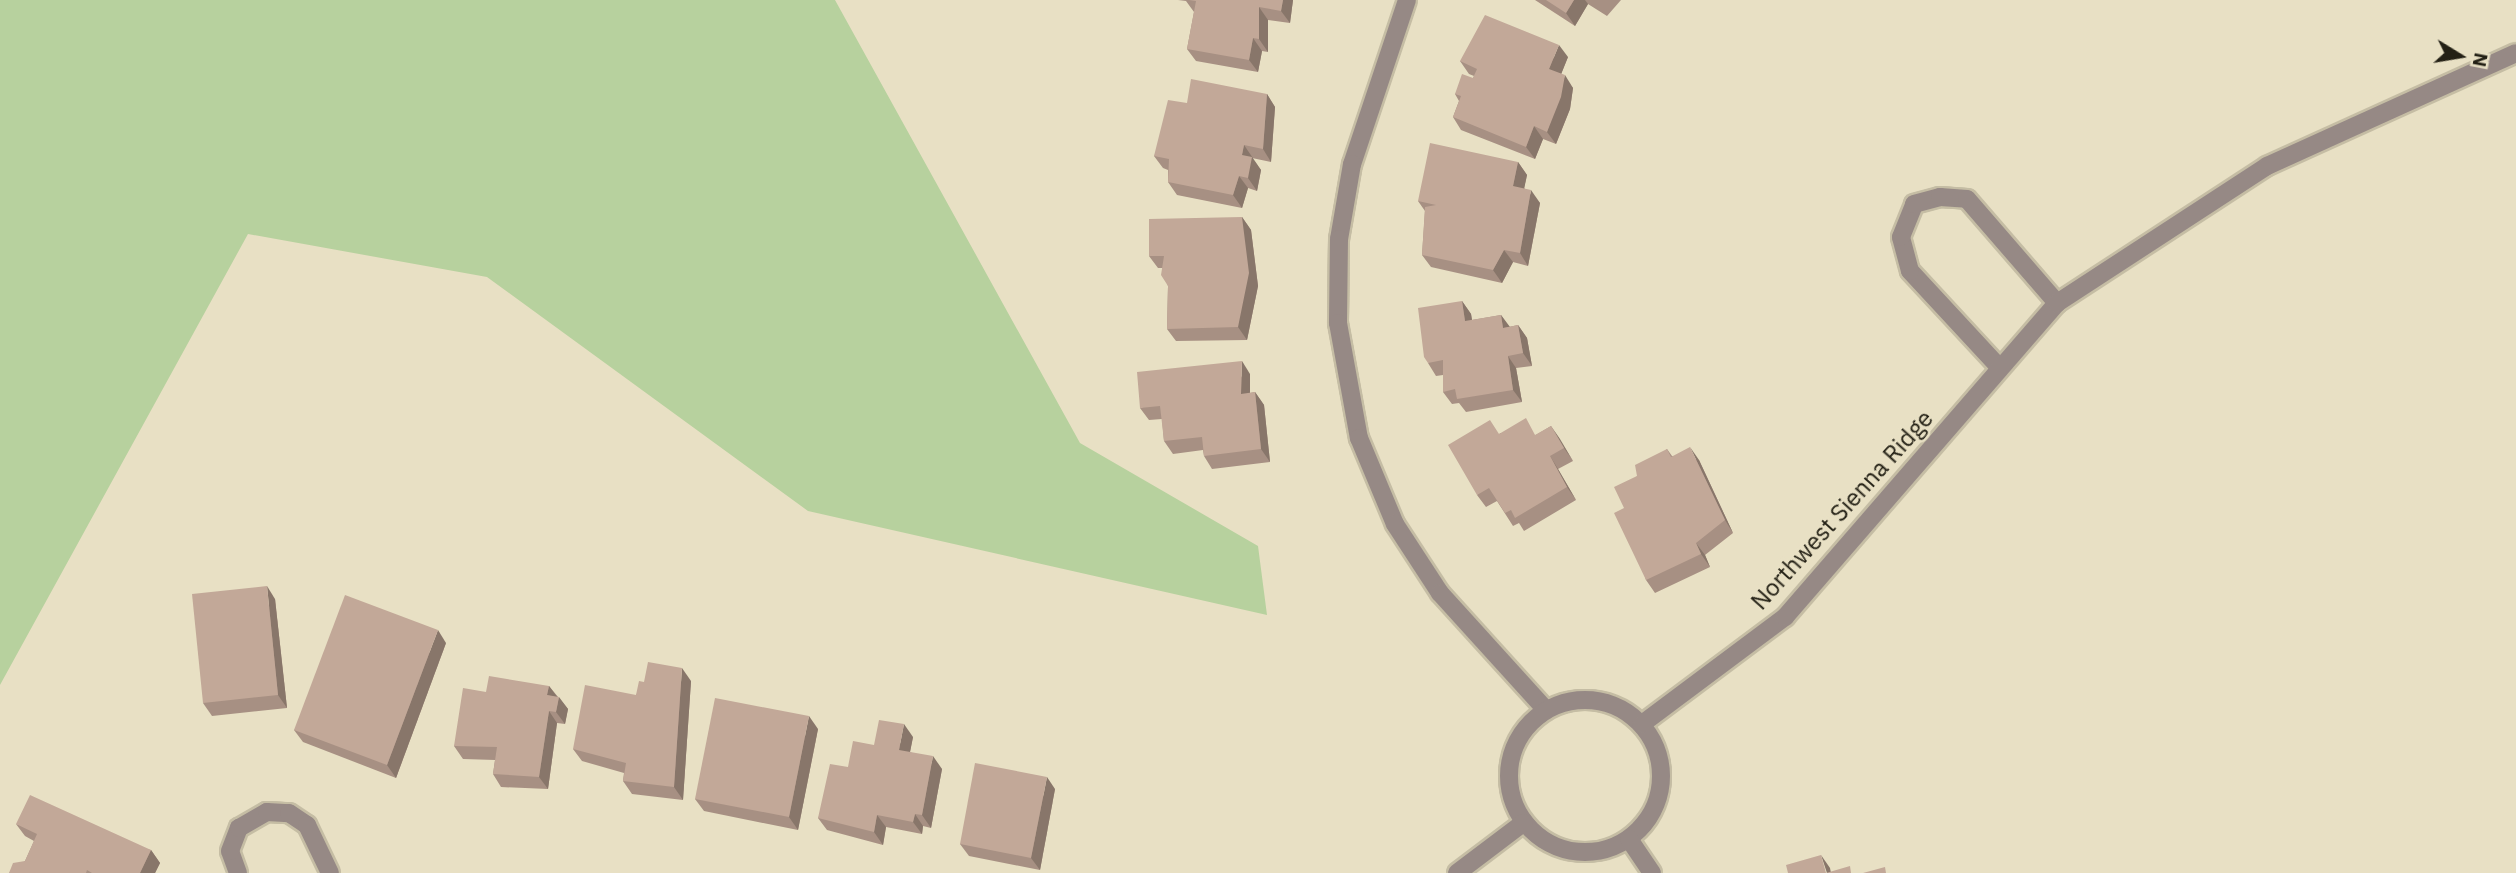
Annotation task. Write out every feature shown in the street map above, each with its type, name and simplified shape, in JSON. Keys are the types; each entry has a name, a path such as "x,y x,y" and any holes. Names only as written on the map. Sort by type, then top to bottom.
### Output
{"street":[{"path":"1407,0 1352,164 1339,239 1338,323 1359,438 1395,524 1440,593 1546,710"},
{"name":"Northwest Sienna Ridge","path":"1642,724 1785,617 2057,303 2267,166 2516,53"},
{"path":"1999,367 1910,271 1901,237 1914,204 1940,197 1967,199 2057,303"},
{"path":"1597,701 1642,724 1662,772 1647,821 1629,839 1582,853 1558,848 1523,823 1510,770 1528,726 1546,710 1597,701"},
{"path":"239,873 230,851 239,828 267,812 289,813 307,825 330,873"},
{"path":"1457,873 1523,823"},
{"path":"1629,839 1652,873"}],"green space":[{"path":"0,0 835,0 1080,443 1258,546 1267,615 808,511 487,277 248,234 0,685"}],"building":[{"path":"1189,0 1283,0 1281,11 1259,7 1259,39 1253,38 1249,60 1187,49 1196,1"},
{"path":"1546,0 1574,0 1566,13"},
{"path":"1485,15 1559,45 1549,69 1565,75 1561,97 1547,132 1534,126 1526,147 1453,117 1461,96 1455,94 1462,74 1473,78 1477,69 1460,61"},
{"path":"1191,79 1267,94 1263,149 1244,145 1242,155 1252,157 1248,178 1239,176 1233,195 1168,182 1169,159 1154,156 1168,100 1187,103"},
{"path":"1430,143 1518,162 1513,186 1531,190 1520,253 1504,250 1493,270 1422,255 1425,207 1436,205 1418,201"},
{"path":"1242,217 1249,273 1238,327 1167,329 1168,286 1161,275 1164,256 1149,256 1149,219"},
{"path":"1462,301 1465,321 1501,315 1503,328 1518,325 1523,353 1508,356 1513,390 1457,399 1455,389 1443,392 1443,360 1428,363 1424,357 1418,308"},
{"path":"1242,361 1241,394 1255,392 1261,449 1204,456 1202,437 1164,441 1160,406 1140,408 1137,372"},
{"path":"1526,418 1535,435 1551,426 1564,448 1550,456 1567,487 1515,518 1511,510 1505,513 1489,488 1477,495 1448,445 1490,420 1499,434"},
{"path":"1690,447 1725,520 1696,543 1701,554 1646,580 1614,513 1624,508 1614,487 1637,476 1635,465 1667,449 1671,457"},
{"path":"267,586 278,695 203,703 192,594"},
{"path":"345,595 438,630 387,765 294,730"},
{"path":"648,662 682,668 674,787 623,781 626,763 573,749 585,685 636,695 639,681 644,682"},
{"path":"489,676 549,686 547,695 559,697 556,712 549,711 539,777 493,774 497,747 454,746 463,688 486,692"},
{"path":"715,698 809,716 789,817 695,799"},
{"path":"879,720 904,724 899,750 933,756 922,815 915,814 913,822 877,815 874,832 818,818 830,764 848,767 853,741 874,745"},
{"path":"975,763 1047,777 1031,858 960,844"},
{"path":"30,795 151,850 140,873 92,873 87,870 86,873 9,873 13,863 25,861 37,834 16,824"},
{"path":"1821,855 1826,873 1788,873 1786,865"},
{"path":"1850,866 1851,873 1826,873"},
{"path":"1885,867 1886,873 1863,873"}]}
